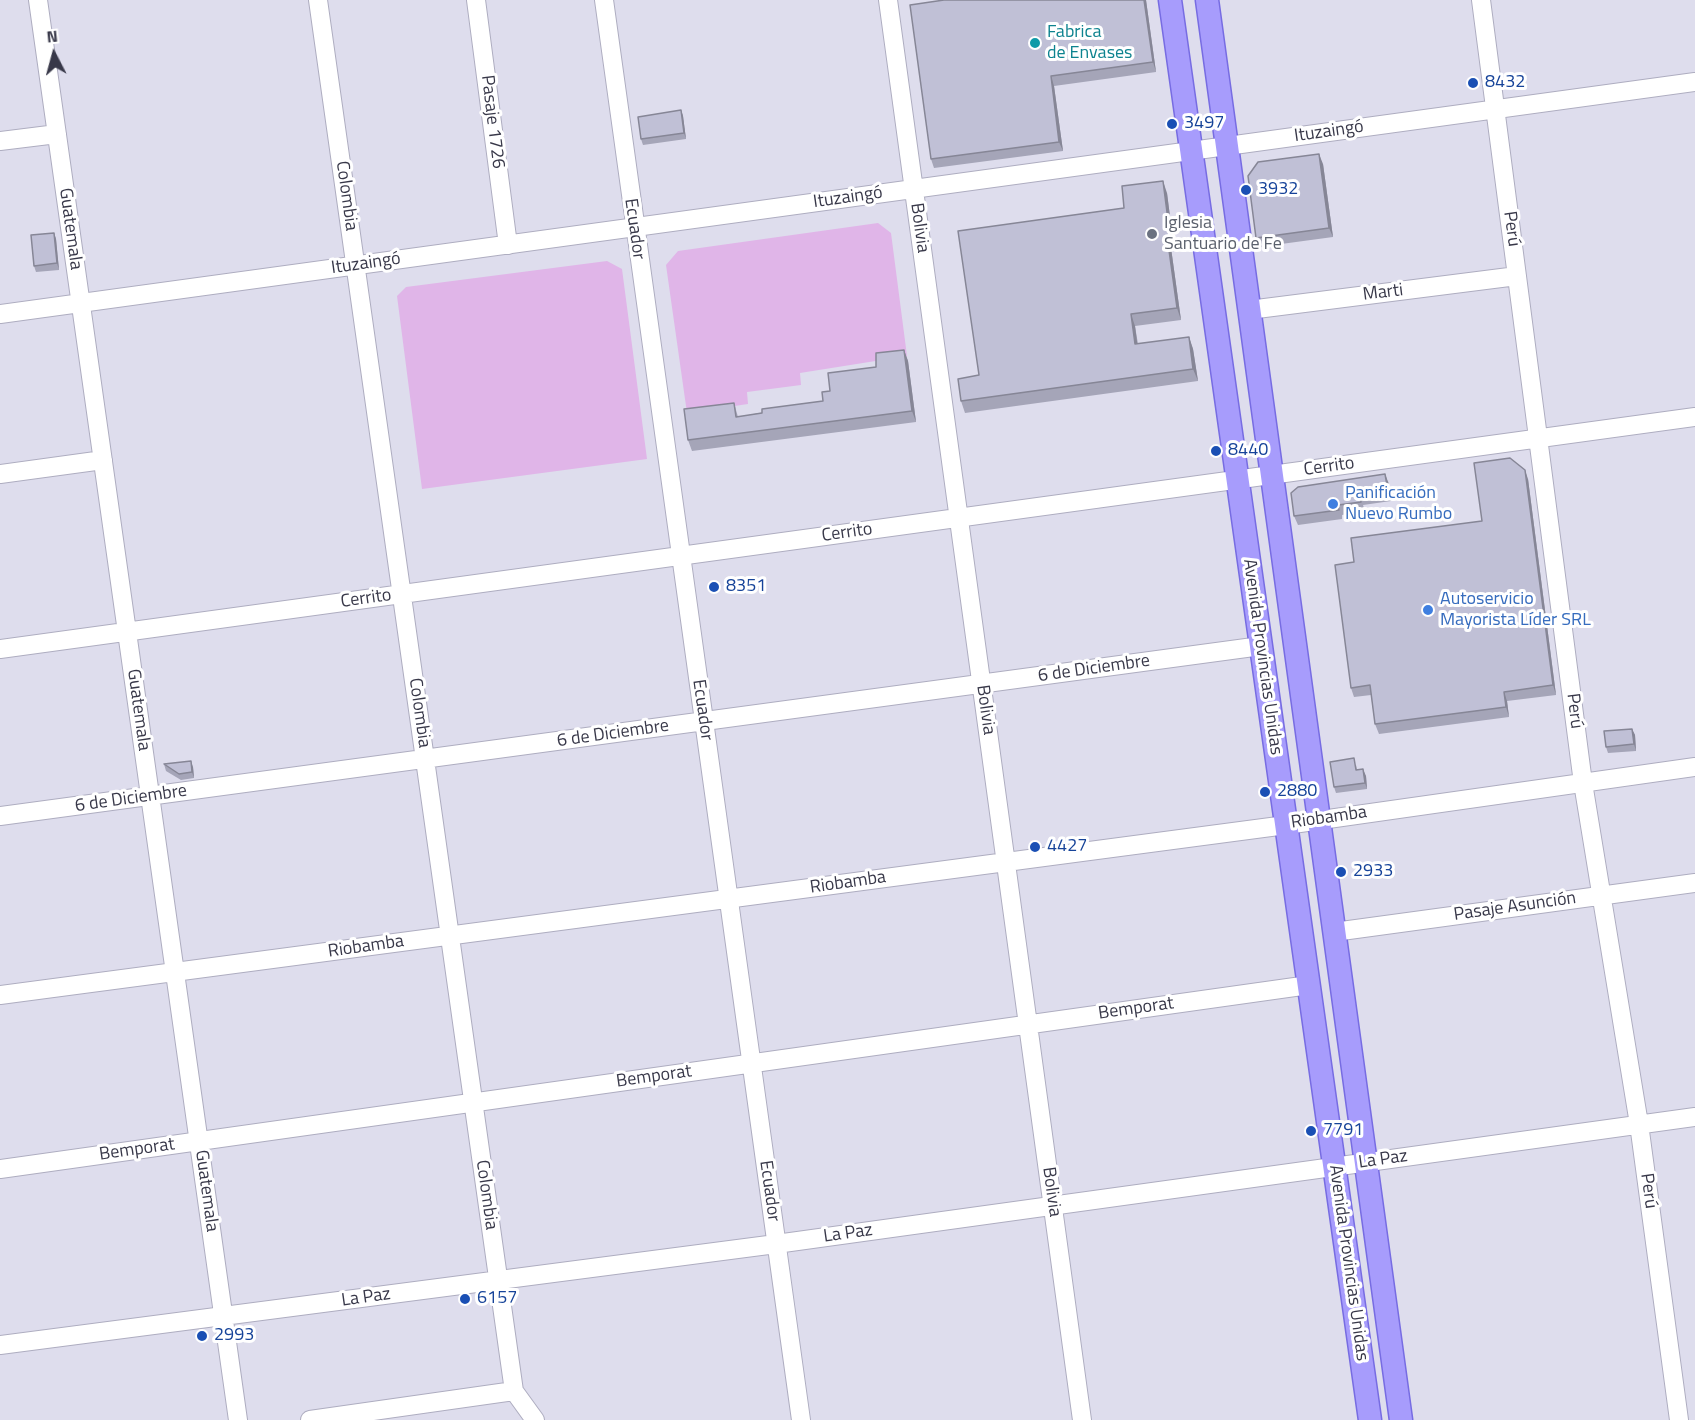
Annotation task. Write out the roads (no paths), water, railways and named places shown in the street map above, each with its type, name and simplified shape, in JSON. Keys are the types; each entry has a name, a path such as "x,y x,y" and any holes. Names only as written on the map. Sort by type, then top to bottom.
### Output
{"main road":[{"name":"Avenida Provincias Unidas","path":"1170,0 1370,1420"},
{"name":"Avenida Provincias Unidas","path":"1207,0 1401,1420"}],"street":[{"name":"Guatemala","path":"38,0 238,1420"},
{"name":"Colombia","path":"318,0 514,1391 535,1420"},
{"name":"Pasaje 1726","path":"476,0 508,244"},
{"name":"Ecuador","path":"604,0 801,1420"},
{"name":"Bolivia","path":"888,0 1082,1420"},
{"name":"Perú","path":"1480,0 1583,783 1639,1124 1679,1420"},
{"name":"Ituzaingó","path":"0,314 1695,82"},
{"path":"0,141 57,134"},
{"name":"Marti","path":"1250,310 1517,276"},
{"name":"Cerrito","path":"0,649 1695,417"},
{"path":"0,474 103,460"},
{"name":"6 de Diciembre","path":"0,816 1261,646"},
{"name":"Riobamba","path":"0,995 1286,825 1695,767"},
{"name":"Pasaje Asunción","path":"1334,932 1695,883"},
{"name":"Bemporat","path":"0,1169 1309,985"},
{"name":"La Paz","path":"0,1345 776,1244 1695,1117"},
{"path":"310,1420 514,1391"}],"place":[{"name":"Fabrica de Envases","path":"1035,43"},
{"name":"8432","path":"1473,83"},
{"name":"3497","path":"1172,124"},
{"name":"3932","path":"1246,190"},
{"name":"Iglesia Santuario de Fe","path":"1152,234"},
{"name":"8440","path":"1216,451"},
{"name":"Panificación Nuevo Rumbo","path":"1333,504"},
{"name":"8351","path":"714,587"},
{"name":"Autoservicio Mayorista Líder SRL","path":"1428,610"},
{"name":"2880","path":"1265,792"},
{"name":"4427","path":"1035,847"},
{"name":"2933","path":"1341,872"},
{"name":"7791","path":"1311,1131"},
{"name":"6157","path":"465,1299"},
{"name":"2993","path":"202,1336"}]}
